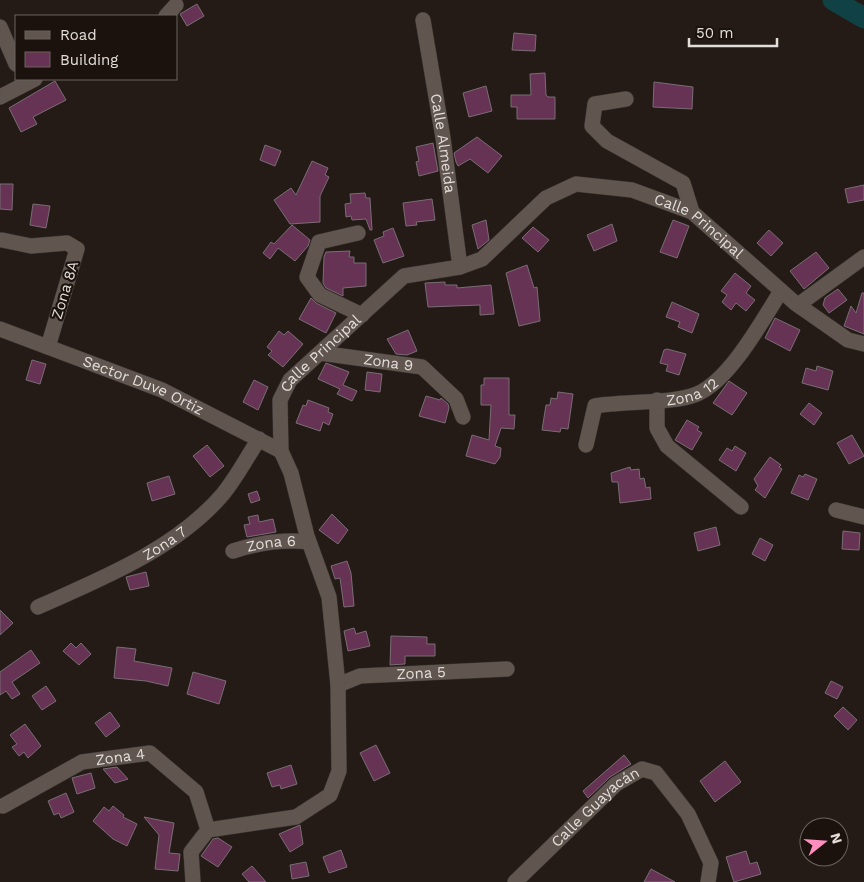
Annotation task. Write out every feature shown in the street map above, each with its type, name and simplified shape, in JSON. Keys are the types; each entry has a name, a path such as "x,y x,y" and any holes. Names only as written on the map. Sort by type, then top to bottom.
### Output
{"street":[{"name":"Calle Almeida","path":"423,20 443,138 460,267"},
{"path":"0,27 15,62"},
{"path":"0,97 16,85 32,80"},
{"path":"626,99 595,104 592,126 607,142 683,183 692,212"},
{"name":"Calle Principal","path":"208,830 296,817 330,795 339,771 338,686 330,597 309,542 291,473 281,450 280,400 290,380 404,276 460,267 482,259 546,198 576,184 632,190 692,212 798,305 848,340 864,344"},
{"path":"358,233 319,242 307,277 320,295 362,315"},
{"name":"Zona 8A","path":"2,240 31,246 67,243 77,249 48,347"},
{"path":"798,305 864,257"},
{"name":"Zona 12","path":"586,446 595,406 697,394 718,380 750,341 781,291"},
{"name":"Sector Duve Ortiz","path":"0,329 162,390 281,450"},
{"name":"Zona 9","path":"320,354 422,367 456,399 463,417"},
{"path":"657,400 657,428 667,446 741,507"},
{"name":"Zona 7","path":"38,607 126,566 191,526 223,494 259,439"},
{"path":"836,510 864,517"},
{"name":"Zona 6","path":"233,551 274,542 309,542"},
{"name":"Zona 5","path":"338,686 360,676 507,669"},
{"name":"Zona 4","path":"3,806 82,762 150,753 196,792 208,830"},
{"name":"Calle Guayacán","path":"515,882 526,874 616,784 642,770 656,772 688,814 710,863 708,882"},
{"path":"193,882 190,852 208,830"}],"building":[{"path":"197,4 204,16 187,26 180,14"},
{"path":"514,33 536,35 535,51 512,50"},
{"path":"545,73 546,95 548,97 555,97 555,119 517,119 517,107 511,107 511,95 531,95 530,74"},
{"path":"55,81 66,100 33,117 37,124 21,132 9,108"},
{"path":"654,82 693,87 692,109 653,107"},
{"path":"486,86 492,111 469,117 463,93"},
{"path":"477,137 502,156 488,173 470,159 458,166 456,162 454,153"},
{"path":"433,143 438,171 419,176 416,162 419,161 416,147"},
{"path":"265,145 281,151 275,166 260,160"},
{"path":"312,161 328,168 325,175 329,177 320,196 320,222 290,224 274,200 291,188 296,195"},
{"path":"0,184 13,184 12,210 0,209"},
{"path":"864,185 864,200 848,203 845,189"},
{"path":"365,193 366,198 370,198 372,230 370,230 366,219 352,220 351,216 346,217 345,204 351,203 350,194"},
{"path":"432,199 435,220 416,222 417,225 406,226 403,203"},
{"path":"33,204 50,206 46,228 30,225"},
{"path":"486,220 489,240 478,249 472,225"},
{"path":"673,220 689,226 677,258 660,252"},
{"path":"612,224 617,241 594,251 587,235"},
{"path":"292,225 310,240 308,246 295,261 278,248 270,259 263,253 271,242 274,244"},
{"path":"533,227 549,240 538,252 522,238"},
{"path":"393,228 404,256 383,263 374,240 384,236 383,232"},
{"path":"769,230 783,243 771,256 757,243"},
{"path":"350,251 349,257 354,257 354,263 366,263 366,286 343,288 343,296 326,288 323,283 324,257 326,252"},
{"path":"816,252 829,268 804,289 790,271"},
{"path":"527,265 534,288 537,287 540,321 519,326 506,273"},
{"path":"735,273 751,286 746,293 755,300 746,311 736,303 731,310 722,302 727,295 721,291"},
{"path":"445,282 445,285 457,285 457,288 491,285 494,314 480,315 480,305 428,307 425,283"},
{"path":"838,289 847,300 829,313 823,305 825,298"},
{"path":"862,293 864,293 864,334 844,326 851,306 856,313"},
{"path":"311,298 316,303 336,313 326,333 299,319"},
{"path":"672,302 699,314 692,333 678,327 680,322 666,317"},
{"path":"775,318 800,330 790,351 765,338"},
{"path":"408,330 417,351 407,355 396,354 387,339"},
{"path":"279,331 284,335 288,331 303,344 283,367 268,355 272,351 267,347"},
{"path":"667,349 686,354 679,375 666,371 668,365 660,363 664,350"},
{"path":"32,360 46,364 40,384 26,380"},
{"path":"326,363 349,372 343,385 357,391 352,401 337,394 340,389 318,379"},
{"path":"817,366 833,371 828,390 802,383 806,368 816,371"},
{"path":"367,372 382,374 380,392 365,390"},
{"path":"484,378 509,378 509,415 515,415 514,429 501,428 495,446 501,448 500,457 495,464 466,456 472,435 489,440 491,405 481,405 481,385 484,385"},
{"path":"254,380 268,387 258,410 243,402"},
{"path":"729,381 747,393 732,415 713,403"},
{"path":"558,392 573,394 568,429 561,428 560,432 542,430 546,405 550,405 551,398 557,399"},
{"path":"426,396 440,400 441,398 448,404 449,408 445,423 419,416"},
{"path":"308,400 329,408 328,412 333,414 329,425 323,422 320,431 296,423 303,405 306,406"},
{"path":"809,403 822,413 814,425 800,414"},
{"path":"687,420 699,427 697,430 702,433 692,450 675,440"},
{"path":"852,435 864,456 849,464 837,443"},
{"path":"207,445 224,466 210,477 193,456"},
{"path":"735,446 746,453 736,471 719,460 727,448 732,451"},
{"path":"770,457 781,465 779,467 782,469 765,498 755,490 758,486 754,479"},
{"path":"630,467 631,470 639,469 640,479 644,478 646,488 650,487 651,499 620,503 618,482 612,482 611,473"},
{"path":"805,474 817,479 808,500 791,493 799,475 803,477"},
{"path":"169,476 175,494 152,501 147,483"},
{"path":"257,491 260,500 251,503 248,494"},
{"path":"332,514 348,530 338,544 319,530"},
{"path":"258,515 259,522 273,519 276,532 247,537 244,525 250,524 248,517"},
{"path":"716,527 720,545 698,551 694,533"},
{"path":"843,531 860,533 859,550 842,549"},
{"path":"760,538 773,545 765,561 752,554"},
{"path":"347,561 351,573 354,606 344,607 340,578 335,579 331,566"},
{"path":"146,572 149,586 130,590 126,577"},
{"path":"0,610 13,623 0,635"},
{"path":"354,628 356,634 366,631 370,646 348,651 344,631"},
{"path":"391,636 427,637 427,644 435,644 435,656 405,656 405,664 390,665"},
{"path":"71,643 76,648 81,643 91,654 79,665 63,651"},
{"path":"117,647 136,649 134,661 172,668 168,686 146,681 114,678"},
{"path":"31,650 40,663 12,682 20,694 12,699 6,691 0,695 0,672"},
{"path":"193,672 226,681 219,704 187,694"},
{"path":"831,681 843,687 837,699 825,693"},
{"path":"46,686 56,701 42,710 32,696"},
{"path":"843,707 857,720 848,730 834,716"},
{"path":"110,712 120,726 106,737 95,723"},
{"path":"25,724 41,746 28,758 24,752 19,756 12,747 17,744 10,735"},
{"path":"376,745 390,773 374,781 360,753"},
{"path":"624,755 631,764 610,777 588,798 583,791"},
{"path":"725,761 741,782 715,802 700,781"},
{"path":"291,765 297,784 281,789 280,785 272,787 267,773"},
{"path":"117,767 128,779 115,783 103,769"},
{"path":"91,773 95,788 77,794 72,778"},
{"path":"66,793 74,812 61,818 59,813 54,815 48,801"},
{"path":"113,806 124,815 123,817 137,824 127,846 113,839 93,821 104,807 109,811"},
{"path":"144,817 174,823 169,853 180,854 178,871 155,869 159,835"},
{"path":"300,825 303,844 290,852 279,834"},
{"path":"218,838 232,847 218,867 201,856 213,839"},
{"path":"341,850 347,867 329,873 323,857"},
{"path":"746,851 750,864 757,862 761,874 734,882 726,857"},
{"path":"306,862 309,876 292,879 290,865"},
{"path":"252,866 266,882 249,882 242,874"},
{"path":"651,869 675,882 644,882"}],"waterway":[{"path":"833,0 864,18"}]}
